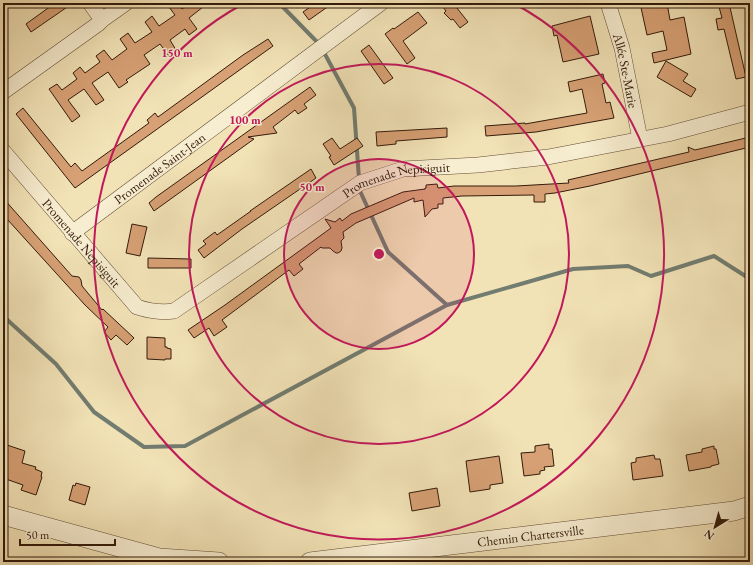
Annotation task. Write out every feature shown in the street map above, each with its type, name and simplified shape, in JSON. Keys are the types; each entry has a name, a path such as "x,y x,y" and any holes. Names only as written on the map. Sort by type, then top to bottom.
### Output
{"street":[{"path":"90,3 102,20"},
{"path":"3,92 126,3"},
{"name":"Promenade Saint-Jean","path":"72,233 381,3"},
{"name":"Allée Ste-Marie","path":"608,3 622,48 640,139"},
{"name":"Promenade Nepisiguit","path":"3,151 137,307 150,311 164,312 174,311 360,183 403,169 478,165 548,157 668,134 750,112"},
{"name":"Chemin Chartersville","path":"310,562 727,512 750,506"},
{"path":"3,515 159,558 219,562"}],"building":[{"path":"55,3 73,3 31,32 26,24"},
{"path":"166,3 178,3 182,9 190,3 208,3 189,18 197,29 189,35 185,29 170,40 176,50 169,56 160,44 144,55 150,64 126,80 128,82 119,88 108,72 92,83 104,100 96,105 84,89 68,100 80,116 72,122 49,89 57,84 62,90 77,79 73,73 80,67 85,73 100,62 96,56 104,50 112,60 127,49 120,39 128,33 135,43 152,32 145,22 152,16 159,26 175,15"},
{"path":"316,3 333,3 309,20 303,12"},
{"path":"440,3 453,3 468,22 460,28 453,19 451,20 444,13 446,11"},
{"path":"640,3 667,3 670,20 684,17 691,54 654,63 652,53 667,50 663,31 647,35"},
{"path":"718,3 729,3 746,77 736,79 724,29 718,30 716,19 722,18"},
{"path":"418,12 427,23 403,41 415,58 407,64 385,34"},
{"path":"590,16 599,54 563,62 557,35 554,36 552,26"},
{"path":"268,39 273,46 75,188 16,114 23,108 71,167 75,163 82,171 149,123 147,120 155,113 158,117 243,55"},
{"path":"369,45 393,78 384,84 361,51"},
{"path":"666,61 688,74 683,81 696,89 691,97 657,77"},
{"path":"603,74 605,83 602,84 606,103 610,102 614,118 536,132 486,136 485,126 525,124 587,113 582,89 570,92 568,82"},
{"path":"310,87 316,95 304,104 307,108 298,114 295,110 273,127 277,133 248,137 254,139 154,211 149,203 156,197"},
{"path":"447,128 447,137 396,141 396,144 377,146 376,132"},
{"path":"750,137 750,147 590,186 545,194 545,202 534,202 534,195 462,196 443,198 443,204 438,204 438,208 432,209 425,217 423,200 414,202 414,198 356,223 343,232 344,238 341,241 342,248 338,253 330,248 321,247 299,264 303,269 294,276 289,270 222,320 227,327 214,336 209,328 194,338 188,330 331,228 325,219 335,222 340,218 342,221 351,214 403,192 425,189 426,185 437,184 438,188 454,186 516,186 569,183 568,180 689,152 688,147 695,150"},
{"path":"332,138 340,149 357,138 363,146 334,165 329,157 331,156 323,144"},
{"path":"311,169 316,178 242,229 204,258 198,250 206,244 203,241 215,232 217,235"},
{"path":"3,198 72,276 79,277 82,286 102,310 103,309 134,338 127,345 116,335 111,340 104,332 108,327 85,305 7,219 3,213"},
{"path":"132,224 147,227 140,256 126,253"},
{"path":"148,258 191,259 191,268 148,268"},
{"path":"147,337 165,338 165,347 171,349 171,359 147,359"},
{"path":"549,444 549,449 552,449 554,466 544,467 545,470 540,471 540,474 524,476 521,453 535,452 535,446"},
{"path":"7,445 25,451 22,463 36,467 35,469 42,472 42,477 36,495 21,490 23,485 3,478 3,448"},
{"path":"714,446 719,464 689,471 686,455 702,452 702,449"},
{"path":"654,455 655,459 660,459 663,476 633,480 631,463 636,462 636,458"},
{"path":"499,456 503,483 490,485 490,489 470,492 466,461"},
{"path":"76,483 90,487 85,505 69,500 73,485 75,486"},
{"path":"437,488 440,506 412,511 409,493"}],"waterway":[{"path":"279,3 320,45 354,108 359,179"},
{"path":"360,188 360,191 388,252 447,305"},
{"path":"3,316 56,364 94,412 144,447 185,446 447,305 573,269 628,266 651,276 714,256 750,279"}]}
